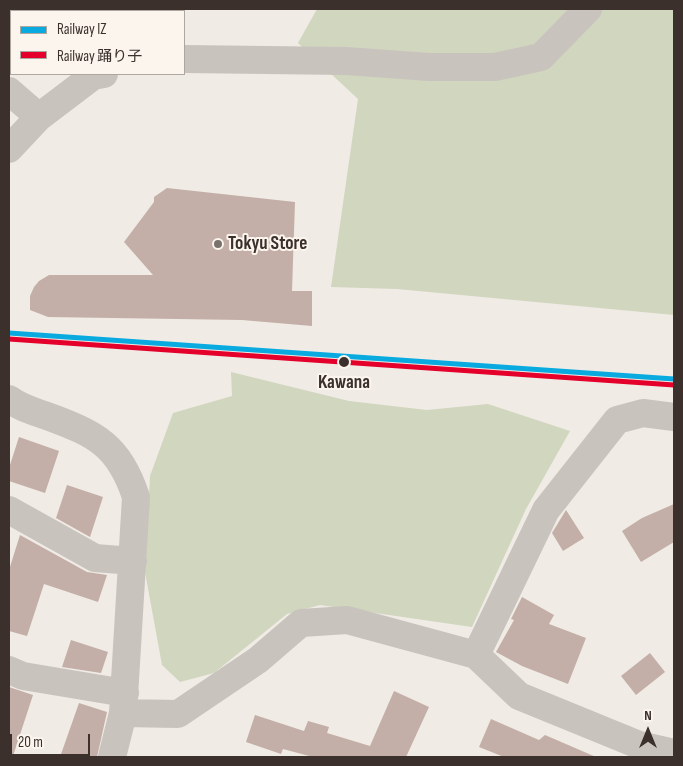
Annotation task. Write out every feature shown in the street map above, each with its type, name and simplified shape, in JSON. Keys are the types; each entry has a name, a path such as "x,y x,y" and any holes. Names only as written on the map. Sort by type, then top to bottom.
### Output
{"street":[{"path":"185,60 346,61 429,67 495,67 541,57 588,9"},
{"path":"9,149 39,117 94,76 99,75"},
{"path":"9,91 39,117"},
{"path":"9,399 21,407 84,430 112,450 129,477 136,497 124,703 112,757"},
{"path":"476,654 546,510 617,420 643,413 674,417"},
{"path":"9,510 95,558 133,561"},
{"path":"9,670 23,676 124,703 178,714 258,660 301,623 347,620 476,654 519,696 639,745 674,753"}],"green space":[{"path":"317,9 674,9 674,315 397,289 331,287 358,99 298,43"},
{"path":"231,372 349,401 427,410 488,404 570,431 526,509 472,627 320,605 287,614 214,673 180,682 162,665 145,572 150,476 173,413 232,396"}],"building":[{"path":"167,188 295,202 292,291 312,291 312,326 242,320 48,317 30,310 30,296 34,287 39,281 49,275 153,275 124,242 154,202 154,197"},
{"path":"19,437 59,451 45,493 9,481 9,468"},
{"path":"67,485 103,497 90,537 56,518"},
{"path":"674,504 674,542 641,562 622,531 642,518"},
{"path":"566,510 584,538 563,551 552,533"},
{"path":"20,535 87,572 107,575 98,602 44,584 27,636 9,631 9,570"},
{"path":"522,597 554,615 549,624 586,638 568,684 522,666 496,652 514,620 511,619"},
{"path":"71,640 108,652 101,673 62,667"},
{"path":"650,653 665,672 636,695 621,676"},
{"path":"9,687 33,695 13,756 9,755"},
{"path":"394,691 429,707 406,757 313,757 283,749 281,754 246,742 255,715 304,731 308,721 329,727 327,733 370,746"},
{"path":"79,703 107,712 97,757 60,757"},
{"path":"491,719 539,740 545,735 596,757 504,757 479,747"}],"rail line":[{"name":"IZ","path":"9,333 674,379"},
{"name":"踊り子","path":"9,339 674,385"}],"place":[{"name":"Tokyu Store","path":"218,244"},
{"name":"Kawana","path":"344,362"}]}
